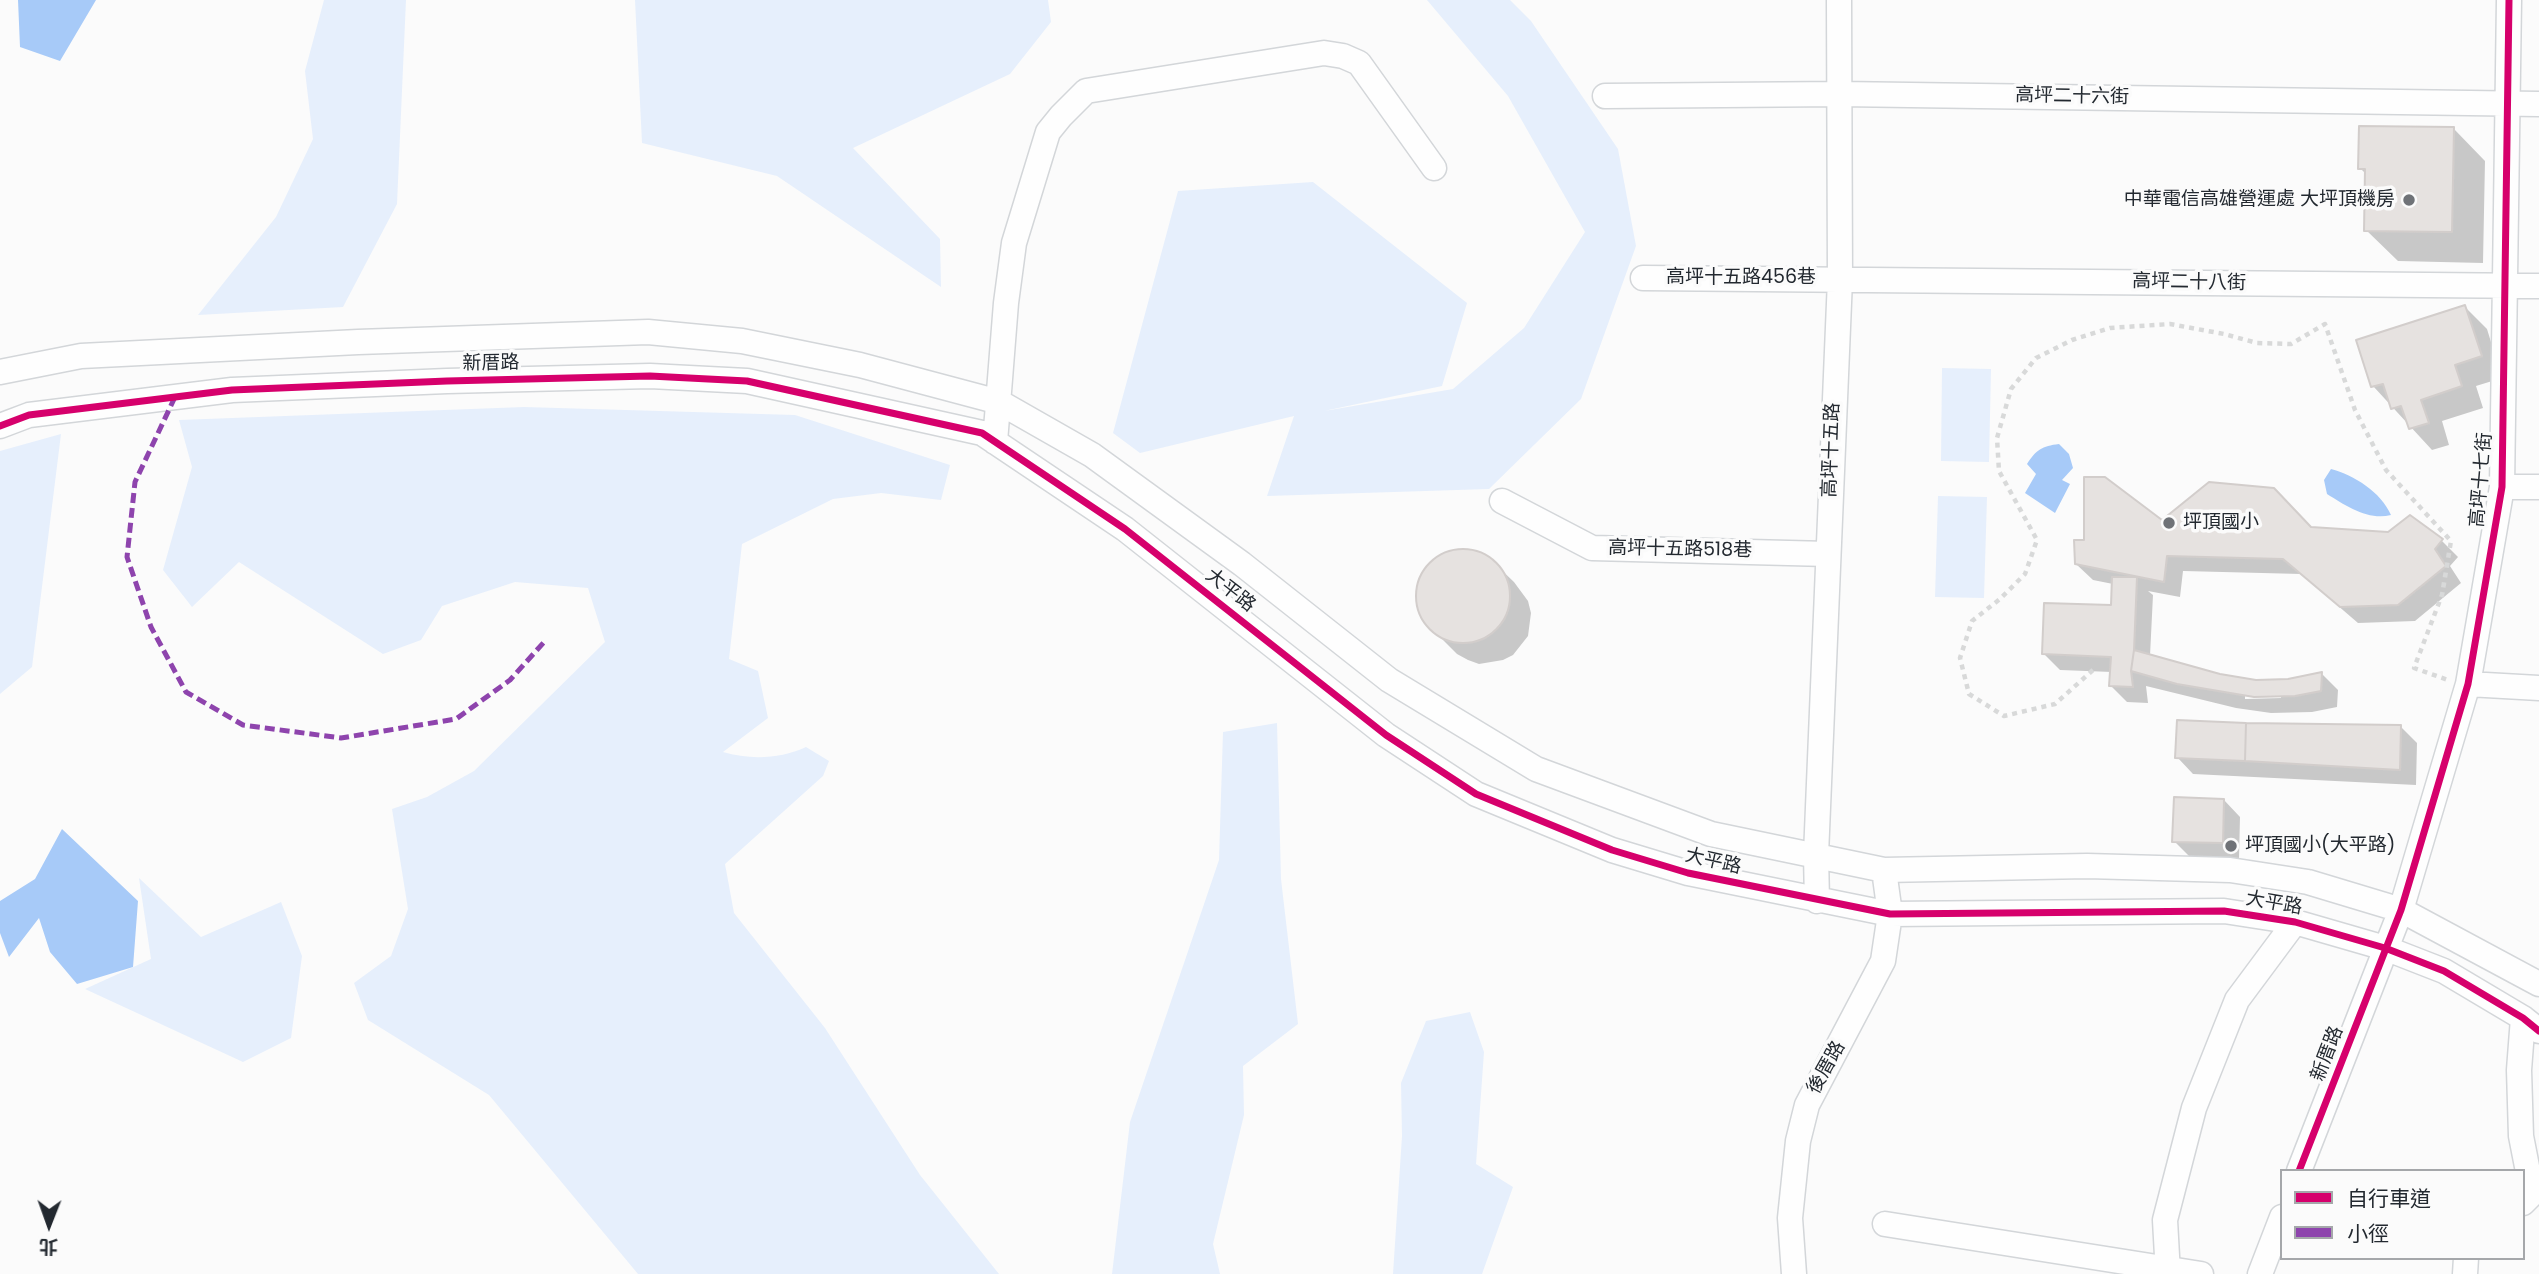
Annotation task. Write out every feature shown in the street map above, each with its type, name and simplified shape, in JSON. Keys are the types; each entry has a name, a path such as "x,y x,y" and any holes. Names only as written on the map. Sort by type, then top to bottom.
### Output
{"street":[{"name":"高坪十五路","path":"1817,901 1816,855 1839,279 1839,0"},
{"name":"高坪十七街","path":"2385,948 2401,910 2468,684 2502,486 2509,0"},
{"path":"988,437 999,402 1006,303 1014,243 1048,132 1086,91 1324,53 1343,56 1359,63 1434,168"},
{"name":"高坪二十六街","path":"1605,96 1840,94 2539,104"},
{"name":"高坪十五路456巷","path":"1643,278 1839,279"},
{"name":"高坪二十八街","path":"1839,279 2539,286"},
{"name":"新厝路","path":"0,372 81,356 648,332 742,341 860,365 999,402"},
{"name":"新厝路","path":"0,426 29,415 232,390 650,376 747,380 988,437"},
{"name":"大平路","path":"999,402 1091,455 1242,564 1389,680 1536,769 1711,834 1884,870 2087,866 2230,870 2308,882 2401,910 2539,984"},
{"name":"大平路","path":"988,437 1125,528 1386,735 1476,793 1612,850 1688,873 1890,914 2224,911 2295,922 2385,948 2444,971 2531,1025"},
{"path":"2502,486 2539,487"},
{"name":"高坪十五路518巷","path":"1502,501 1592,548 1828,554"},
{"path":"2468,684 2539,688"},
{"name":"後厝路","path":"1794,1274 1790,1218 1798,1141 1807,1105 1883,961 1890,914 1884,870"},
{"path":"2167,1271 2165,1220 2194,1108 2237,1000 2295,922"},
{"name":"新厝路","path":"2301,1169 2385,948"},
{"path":"2525,1201 2530,1196 2531,1187 2521,1136 2519,1070 2531,1025"},
{"path":"2260,1274 2280,1222"},
{"path":"1885,1224 2167,1271 2201,1274"}],"path":[{"path":"2093,670 2055,704 2004,716 1969,694 1960,658 1972,621 2000,599 2025,574 2037,540 1999,471 1997,438 2011,390 2036,358 2072,340 2110,328 2170,324 2224,334 2257,344 2291,344 2325,324 2355,411 2386,470 2451,541 2442,595 2414,668 2432,676 2468,684"}],"shaded area":[{"path":"324,0 406,0 397,204 343,307 198,315 276,217 313,139 305,71"},
{"path":"635,0 1048,0 1051,22 1010,74 853,148 940,239 941,287 777,176 642,143"},
{"path":"1427,0 1510,0 1531,21 1618,149 1636,246 1581,399 1489,489 1267,496 1294,416 1140,453 1113,433 1178,191 1313,182 1467,303 1442,386 1324,411 1453,389 1524,328 1585,232 1508,96"},
{"path":"1942,368 1991,369 1989,462 1941,461"},
{"path":"524,407 795,415 950,465 941,500 881,493 833,499 742,544 729,659 758,671 768,718 723,752 765,757 806,747 829,761 823,776 725,864 734,913 825,1028 920,1175 999,1274 638,1274 489,1095 368,1020 354,983 391,956 408,909 392,809 427,797 474,771 605,642 588,588 515,582 442,606 421,640 383,654 239,562 192,607 163,570 192,467 179,420"},
{"path":"61,434 32,667 0,694 0,451"},
{"path":"1938,496 1987,497 1984,598 1935,597"},
{"path":"1277,723 1281,879 1298,1024 1243,1066 1244,1115 1213,1244 1220,1274 1112,1274 1130,1122 1219,860 1223,732"},
{"path":"139,878 201,937 281,902 302,956 291,1038 243,1062 85,989 151,959"},
{"path":"1470,1012 1484,1052 1476,1164 1513,1187 1482,1274 1393,1274 1402,1136 1401,1083 1426,1021"}],"water":[{"path":"18,0 96,0 60,61 20,47"},
{"path":"2059,444 2069,454 2073,468 2062,480 2070,484 2055,513 2025,493 2036,474 2027,464 2030,459 2040,450"},
{"path":"2331,469 2349,475 2374,492 2391,515 2366,514 2327,494 2324,480"},
{"path":"62,829 138,901 133,967 77,984 50,952 39,918 9,957 0,933 0,901 35,879"}],"building":[{"name":"中華電信高雄營運處 大坪頂機房","path":"2359,126 2454,127 2452,232 2364,231 2365,169 2358,169"},
{"path":"2465,305 2482,356 2455,365 2462,386 2421,400 2429,423 2409,429 2401,406 2391,409 2383,384 2371,387 2356,340"},
{"path":"2084,477 2105,477 2162,520 2209,482 2274,488 2311,527 2388,532 2410,515 2443,539 2435,549 2446,566 2398,605 2340,607 2283,559 2167,556 2164,582 2075,564 2074,540 2084,540"},
{"path":"1463,549 1481,553 1496,563 1506,578 1510,596 1506,614 1496,629 1481,639 1463,643 1445,639 1430,629 1420,614 1416,596 1420,578 1430,563 1445,553"},
{"path":"2112,577 2137,577 2131,671 2133,687 2109,686 2111,657 2042,654 2044,603 2111,605"},
{"path":"2134,650 2220,674 2256,680 2288,679 2322,672 2321,691 2295,696 2254,697 2177,684 2131,671"},
{"path":"2177,720 2246,723 2245,761 2175,758"},
{"path":"2246,723 2401,725 2400,770 2245,761"},
{"path":"2174,797 2224,799 2223,843 2172,842"}],"marked path":[{"path":"175,397 135,482 127,557 151,627 186,692 243,725 341,738 456,719 510,680 545,641"}],"cycle path":[{"path":"2300,1169 2401,910 2468,684 2502,487 2509,0"},
{"path":"0,426 29,415 232,390 650,376 747,381 982,433 1125,529 1386,735 1476,794 1612,850 1688,873 1890,914 2224,911 2295,922 2385,948 2444,971 2523,1018 2539,1031"}],"place":[{"name":"中華電信高雄營運處 大坪頂機房","path":"2409,200"},
{"name":"坪頂國小","path":"2169,523"},
{"name":"坪頂國小(大平路)","path":"2231,846"}]}
